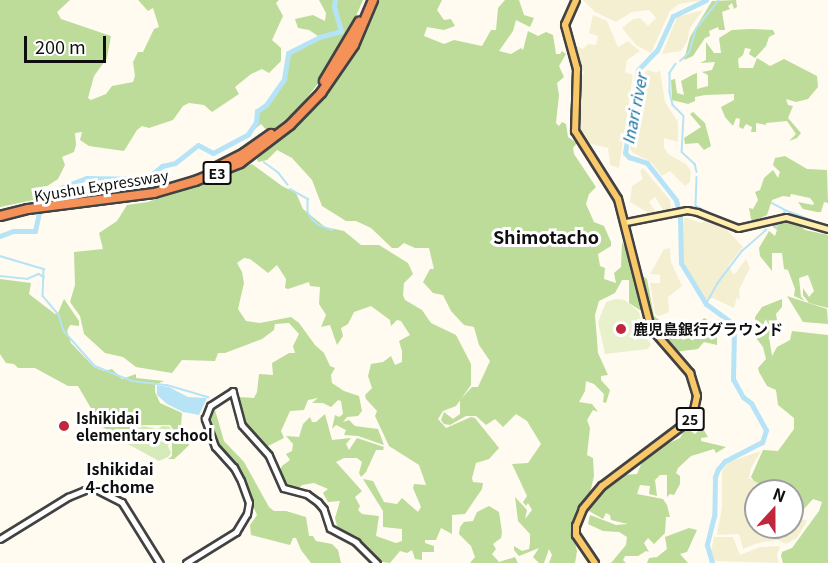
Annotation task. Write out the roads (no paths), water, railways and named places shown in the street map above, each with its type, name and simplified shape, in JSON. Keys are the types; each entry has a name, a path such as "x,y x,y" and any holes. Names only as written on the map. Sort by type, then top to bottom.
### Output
{"highway":[{"name":"Kyushu Expressway","path":"364,18 368,0"},
{"name":"Kyushu Expressway","path":"0,212 153,189 193,178 229,162 262,141 292,117 318,90 344,57 373,0"},
{"name":"Kyushu Expressway","path":"0,216 29,207"}],"main road":[{"name":"25","path":"576,0 565,25 577,69 574,126 582,144 613,188 626,222 651,328 690,373 697,391 697,402 686,423 602,486 588,500 577,521 576,531 578,540 595,563"},
{"path":"626,222 681,211 698,212 738,228 786,217 828,229"}],"street":[{"path":"186,563 236,532 247,514 249,503 241,482 234,468 215,447 205,418 210,406 233,391 242,425 269,455 284,488 307,494 318,502 324,509 330,528 356,542 377,563"},
{"path":"0,539 68,497 85,490 98,490 122,502 160,563"}],"water":[{"path":"157,385 169,387 188,397 207,398 199,415 183,412 167,404 157,395"}],"waterway":[{"path":"0,236 13,231 35,231 41,202 55,190 87,178 146,179 162,166 175,163 198,145 213,153 248,134 256,122 257,111 266,105 284,79 288,53 319,37 341,31 334,6 335,0"},
{"name":"Inari river","path":"706,0 673,16 657,50 638,70 625,153 629,157 647,163 676,200 680,218 681,263 706,304 731,322 734,330 733,379 743,397 751,403 766,430 762,442 725,461 718,469 715,477 714,516 707,545 712,563"},
{"path":"680,61 689,53 696,29 719,0"},
{"path":"676,64 670,73 670,92 673,105 683,115"},
{"path":"684,116 682,152 695,164 697,172"},
{"path":"264,162 278,172 288,185"},
{"path":"697,177 696,206 718,217"},
{"path":"290,189 308,199 308,212 312,219 319,225 332,230"},
{"path":"772,203 785,210 785,215"},
{"path":"785,210 824,225"},
{"path":"776,227 782,221"},
{"path":"706,304 717,284 742,251 766,230"},
{"path":"0,256 44,269 43,296 59,315 64,331 95,366 132,381 167,385 208,397"},
{"path":"0,276 27,279 39,274 44,277"}],"place":[{"name":"鹿児島銀行グラウンド","path":"621,329"},
{"name":"Ishikidai elementary school","path":"64,426"}],"district":[{"name":"Shimotacho","path":"546,236"},
{"name":"Ishikidai 4-chome","path":"120,477"}]}
